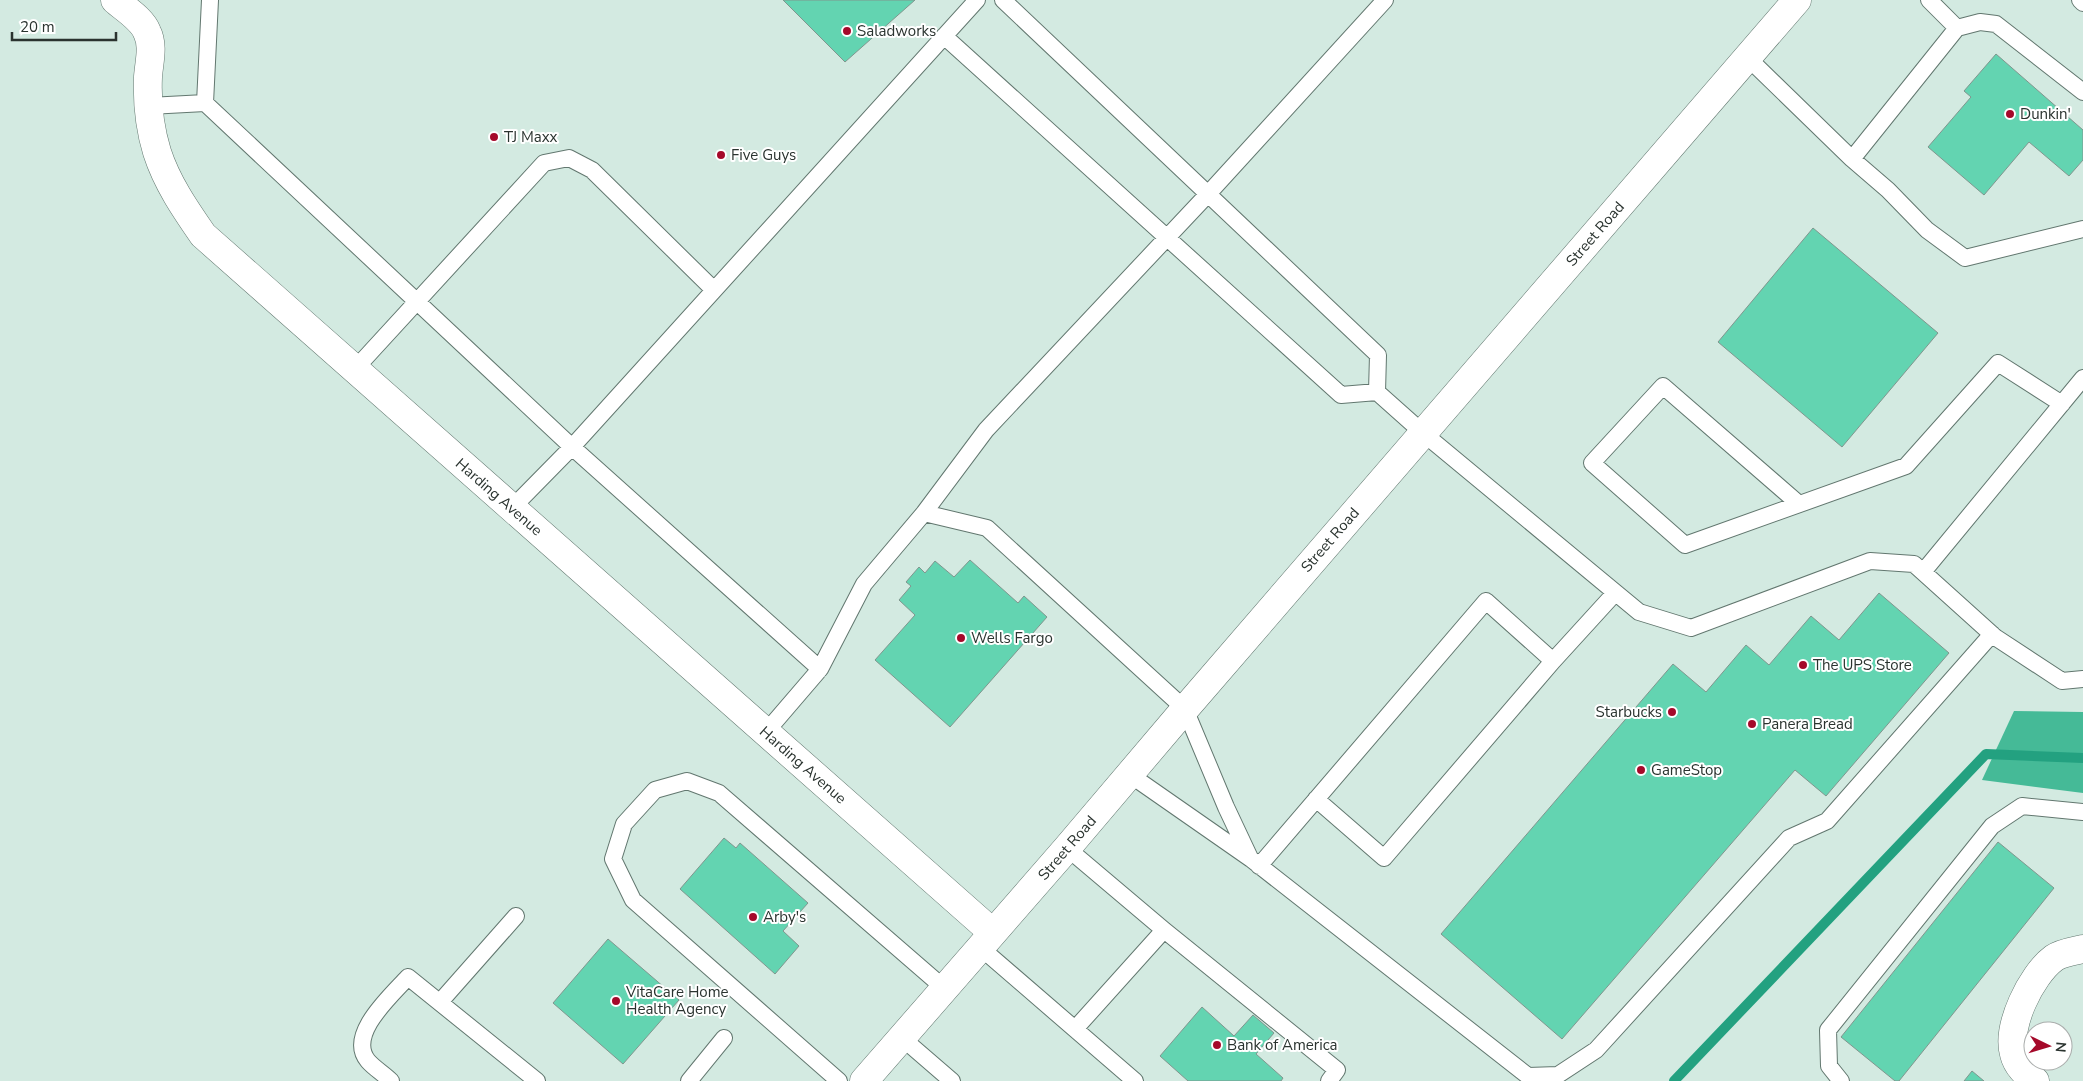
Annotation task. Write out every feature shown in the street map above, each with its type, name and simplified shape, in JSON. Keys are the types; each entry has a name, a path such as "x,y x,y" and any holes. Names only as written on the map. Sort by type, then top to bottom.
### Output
{"street":[{"name":"Harding Avenue","path":"114,0 141,23 148,32 152,52 148,78 149,106 157,152 175,194 203,235 766,732 986,940"},
{"name":"Street Road","path":"864,1081 1797,0"},
{"path":"2035,1081 2023,1071 2014,1054 2012,1035 2023,1001 2039,974 2054,958 2083,949"}],"lane":[{"path":"205,102 210,0"},
{"path":"512,508 572,447 977,0"},
{"path":"1002,0 1378,355 1377,392"},
{"path":"766,732 820,669 864,584 924,513 986,430 1208,194 1385,0"},
{"path":"1929,0 1957,28"},
{"path":"2080,0 2083,3"},
{"path":"1852,159 1957,28 1980,22 1996,24 2083,92"},
{"path":"944,36 1341,395 1377,392 1423,433 1639,612 1691,628 1870,561 1914,564 1992,634 2062,681 2083,679"},
{"path":"1747,57 1852,159 1888,190 1927,230 1964,258 2076,231"},
{"path":"149,106 205,102 572,447 820,669"},
{"path":"355,369 544,162 569,158 592,170 714,290"},
{"path":"1799,504 1662,386 1592,463 1685,545 1906,466 1998,363 2062,404"},
{"path":"1923,572 2083,378"},
{"path":"924,513 987,528 1185,709 1226,807 1255,862"},
{"path":"1316,799 1384,858 1615,593"},
{"path":"1255,862 1316,799 1486,601 1554,662"},
{"path":"1129,774 1255,862 1528,1076 1558,1075 1596,1050 1789,838 1827,821 1992,634"},
{"path":"840,1081 633,900 613,859 624,824 655,790 687,781 719,793 944,988"},
{"path":"1841,1081 1829,1066 1828,1030 1992,826 2022,806 2082,814"},
{"path":"1067,848 1164,930 1338,1070 1329,1081"},
{"path":"440,1002 516,916"},
{"path":"1075,1029 1164,930"},
{"path":"986,940 1075,1029 1135,1081"},
{"path":"391,1081 366,1059 362,1041 369,1021 408,977 537,1081"},
{"path":"901,1037 952,1081"},
{"path":"689,1081 724,1038"}],"green space":[{"path":"2014,711 2083,712 2083,793 1982,780"}],"building":[{"name":"Saladworks","path":"783,0 915,0 845,62"},
{"name":"Dunkin'","path":"1996,54 2083,130 2083,160 2069,176 2029,142 1984,195 1928,147 1971,97 1964,91"},
{"path":"1813,228 1938,333 1842,447 1718,342"},
{"name":"Wells Fargo","path":"970,560 1018,603 1024,596 1047,617 950,727 875,660 915,615 899,600 911,586 906,582 919,567 925,573 935,561 954,577"},
{"path":"1879,593 1949,653 1826,796 1795,770 1562,1039 1441,934 1673,664 1706,692 1746,645 1769,665 1811,616 1839,640"},
{"name":"Arby's","path":"724,838 736,848 740,843 808,903 783,931 799,946 775,974 680,889"},
{"path":"1998,842 2054,888 1899,1081 1895,1081 1841,1037"},
{"name":"VitaCare Home Health Agency","path":"608,939 679,1000 623,1064 553,1003"},
{"name":"Bank of America","path":"1202,1007 1234,1036 1253,1015 1274,1033 1256,1054 1283,1078 1281,1081 1188,1081 1160,1056"},
{"path":"1972,1071 1984,1081 1964,1081"}],"waterway":[{"path":"1674,1081 1986,754 2083,758"}],"place":[{"name":"Saladworks","path":"847,31"},
{"name":"Dunkin'","path":"2010,114"},
{"name":"TJ Maxx","path":"494,137"},
{"name":"Five Guys","path":"721,155"},
{"name":"Wells Fargo","path":"961,638"},
{"name":"The UPS Store","path":"1803,665"},
{"name":"Starbucks","path":"1672,712"},
{"name":"Panera Bread","path":"1752,724"},
{"name":"GameStop","path":"1641,770"},
{"name":"Arby's","path":"753,917"},
{"name":"VitaCare Home Health Agency","path":"616,1001"},
{"name":"Bank of America","path":"1217,1045"}]}
